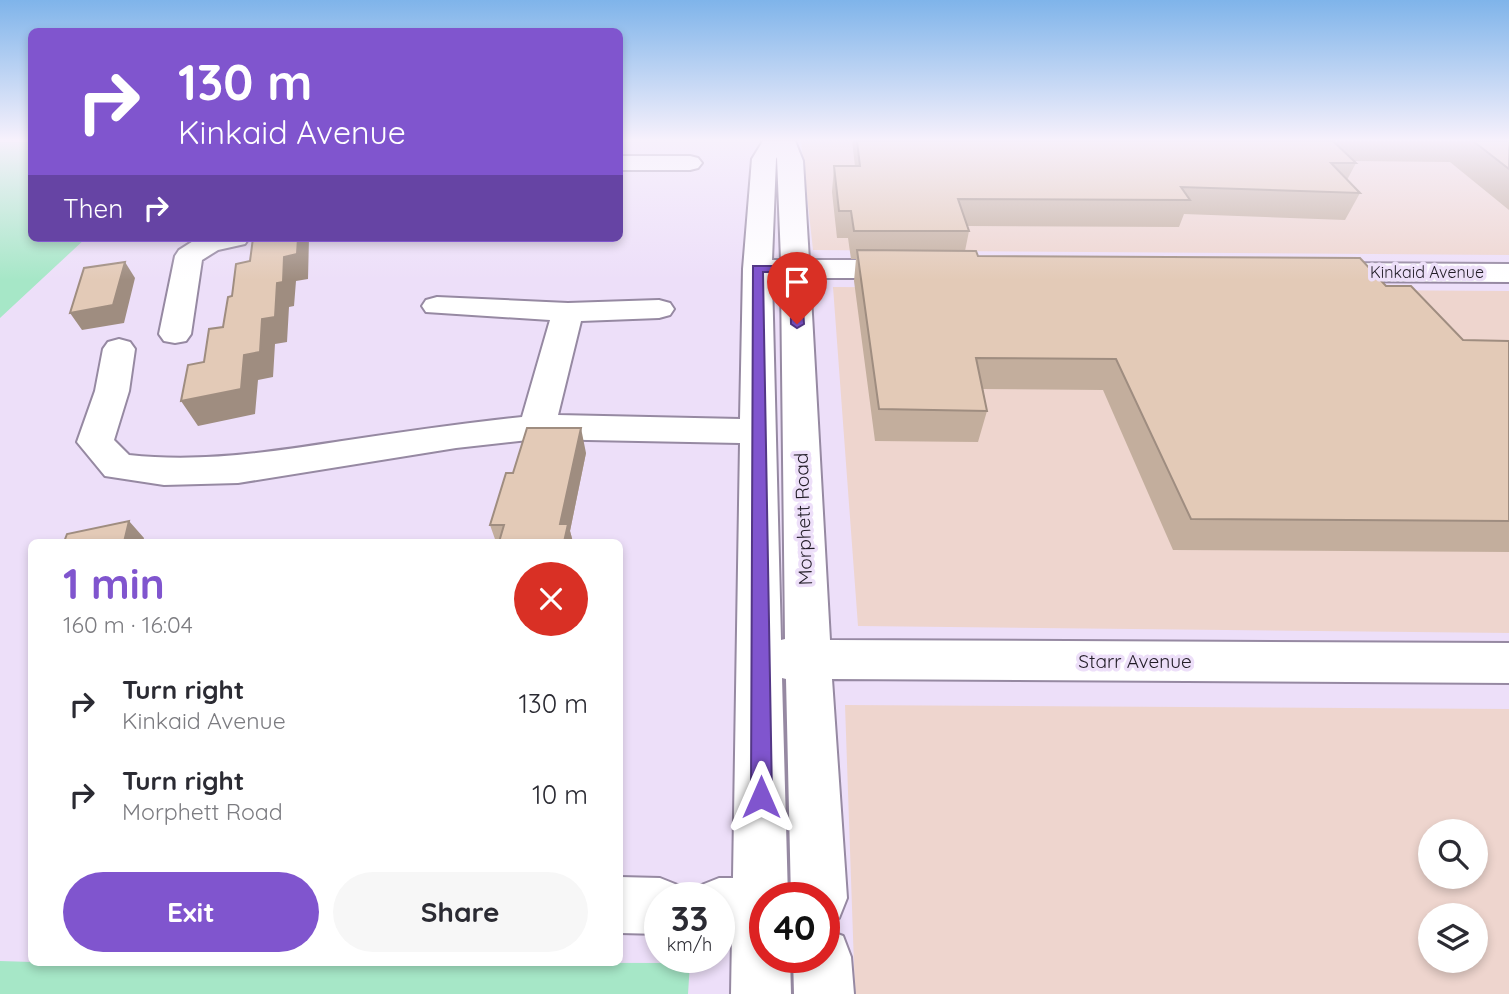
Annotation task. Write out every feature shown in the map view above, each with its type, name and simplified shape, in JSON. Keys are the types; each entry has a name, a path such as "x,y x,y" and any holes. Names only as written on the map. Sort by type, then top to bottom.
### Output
{"street":[{"name":"Morphett Road","path":"767,187 808,659 818,882"},
{"name":"Morphett Road","path":"761,994 740,906 761,660 759,431 787,187"},
{"path":"175,334 189,256 214,242"},
{"path":"776,269 935,270"},
{"name":"Kinkaid Avenue","path":"1299,272 1509,273"},
{"path":"437,306 568,312 659,309"},
{"path":"537,427 568,312"},
{"path":"119,349 112,391 95,442 118,467 164,472 238,470 456,436 537,427 759,431"},
{"name":"Starr Avenue","path":"761,660 1509,663"},
{"path":"623,905 644,906"},
{"path":"823,973 824,994"}],"shaded area":[{"path":"806,187 1509,187 1509,255 813,250"},
{"path":"833,287 1509,291 1509,633 858,626"},
{"path":"845,705 1509,709 1509,994 855,994"}],"green space":[{"path":"0,187 28,187 28,242 82,242 0,318"},
{"path":"0,961 28,962 28,966 623,966 623,963 644,963 644,973 689,973 688,994 0,994"}],"building":[{"path":"836,187 1181,187 1190,200 958,199 969,231 854,231 851,211 839,211"},
{"path":"1193,187 1355,187 1360,193"},
{"path":"252,242 298,242 297,254 284,257 283,282 277,283 275,317 262,319 260,352 244,355 241,389 181,401 188,365 204,362 209,329 223,327 228,297 232,296 236,264 250,261"},
{"path":"857,250 976,251 978,256 1360,258 1386,286 1411,286 1463,340 1509,341 1509,521 1191,519 1116,359 976,358 987,411 879,409"},
{"path":"125,262 113,305 70,313 84,268"},
{"path":"527,428 581,428 560,524 568,524 565,539 500,539 504,525 490,525 506,473 513,473"},
{"path":"129,521 125,539 65,539 67,534"}],"route":[{"path":"761,797 757,269 796,269 797,324"}]}
